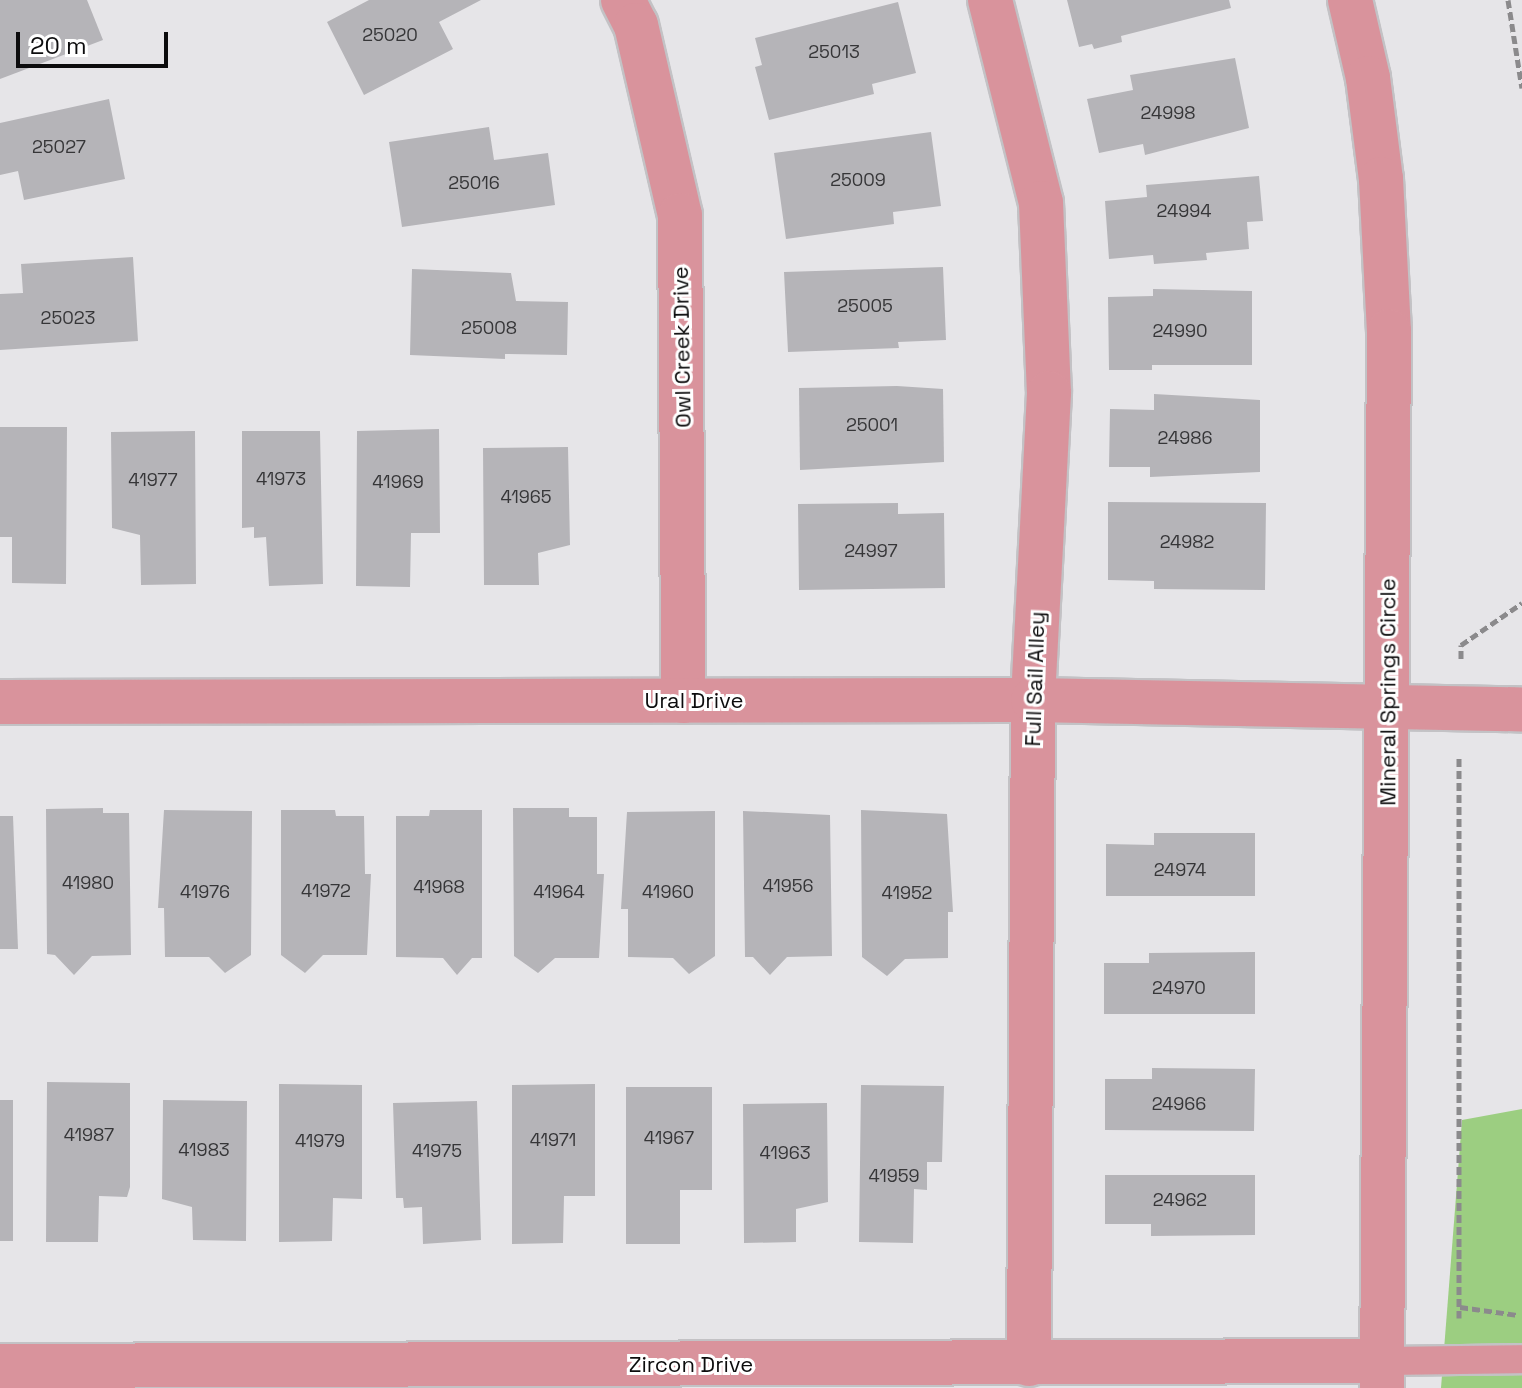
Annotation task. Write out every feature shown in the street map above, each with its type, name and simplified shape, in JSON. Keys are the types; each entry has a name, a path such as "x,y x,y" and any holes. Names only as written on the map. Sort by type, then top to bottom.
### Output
{"street":[{"name":"Owl Creek Drive","path":"623,0 636,25 680,215 683,701"},
{"name":"Full Sail Alley","path":"990,0 1041,203 1049,393 1033,700 1029,1364"},
{"name":"Mineral Springs Circle","path":"1350,0 1368,78 1386,257 1388,706 1382,1374"},
{"name":"Ural Drive","path":"0,702 1033,700 1522,709"},
{"name":"Zircon Drive","path":"0,1366 1029,1364 1382,1374"}],"lane":[{"path":"1382,1374 1457,1356 1522,1359"}],"path":[{"path":"1508,0 1522,88"},
{"path":"1457,1356 1460,1307 1461,645 1522,603"},
{"path":"1460,1307 1522,1316"}],"green space":[{"path":"1522,1109 1522,1388 1441,1388 1462,1120"}],"building":[{"path":"0,0 87,0 103,40 0,79"},
{"path":"369,0 481,0 439,22 453,49 364,95 327,22"},
{"path":"1067,0 1229,0 1231,8 1121,36 1122,42 1094,49 1092,44 1079,47"},
{"path":"898,2 916,73 872,84 874,94 769,120 755,67 762,65 755,38"},
{"path":"1235,58 1249,128 1145,155 1143,144 1099,153 1087,99 1133,90 1130,75"},
{"path":"109,99 125,179 24,200 18,171 0,175 0,123"},
{"path":"489,127 494,160 548,153 555,205 402,227 389,142"},
{"path":"931,132 941,206 893,212 894,224 786,239 774,153"},
{"path":"1259,176 1263,221 1247,222 1249,249 1206,253 1207,260 1154,264 1153,255 1109,259 1105,201 1147,197 1146,185"},
{"path":"133,257 138,341 0,350 0,294 23,293 21,264"},
{"path":"943,267 946,340 898,342 899,348 788,352 784,272"},
{"path":"412,269 511,273 516,301 568,302 567,355 505,354 505,359 410,355"},
{"path":"1153,289 1252,291 1252,365 1152,365 1152,370 1109,370 1108,297 1153,296"},
{"path":"897,386 943,389 944,462 800,470 799,388"},
{"path":"1154,394 1260,400 1260,472 1150,477 1150,467 1109,467 1110,409 1154,410"},
{"path":"0,427 67,427 66,584 12,583 12,537 0,537"},
{"path":"439,429 440,533 411,533 410,587 356,586 357,431"},
{"path":"195,431 196,584 141,585 140,535 112,528 111,432"},
{"path":"242,431 320,431 323,584 269,586 266,537 254,538 254,527 242,528"},
{"path":"568,447 570,545 538,553 539,585 484,585 483,448"},
{"path":"1108,502 1266,503 1265,590 1154,589 1154,581 1108,580"},
{"path":"898,503 898,514 944,513 945,588 799,590 798,504"},
{"path":"103,808 103,813 129,813 131,955 92,956 74,975 55,955 47,954 46,809"},
{"path":"513,808 569,808 569,817 597,817 597,874 604,874 599,958 555,958 538,973 514,956"},
{"path":"164,810 252,811 251,955 225,973 209,957 165,957 164,908 158,908"},
{"path":"281,810 335,810 336,816 364,816 365,874 371,874 367,955 323,955 305,973 281,955"},
{"path":"430,810 482,810 482,958 472,958 457,975 443,958 396,957 396,816 429,816"},
{"path":"861,810 947,814 953,912 948,912 948,958 905,959 887,976 862,957"},
{"path":"715,811 715,956 689,974 673,958 628,957 628,909 621,909 627,812"},
{"path":"743,811 830,815 832,956 787,957 770,975 753,957 745,957"},
{"path":"0,816 13,816 18,949 0,949"},
{"path":"1154,833 1255,833 1255,896 1106,896 1106,844 1154,845"},
{"path":"1255,952 1255,1014 1104,1014 1104,963 1149,963 1149,953"},
{"path":"1152,1068 1255,1069 1254,1131 1105,1130 1105,1079 1152,1079"},
{"path":"47,1082 130,1083 130,1187 127,1197 99,1196 98,1242 46,1242"},
{"path":"279,1084 362,1085 362,1199 333,1198 332,1241 279,1242"},
{"path":"595,1084 595,1196 564,1196 563,1243 512,1244 512,1085"},
{"path":"861,1085 944,1086 942,1162 927,1162 927,1190 914,1189 913,1243 859,1242"},
{"path":"626,1087 712,1087 712,1190 680,1190 680,1244 626,1244"},
{"path":"0,1100 13,1100 13,1241 0,1241"},
{"path":"163,1100 247,1101 246,1241 193,1240 192,1207 162,1199"},
{"path":"477,1101 481,1240 423,1244 422,1207 404,1208 403,1198 396,1198 393,1103"},
{"path":"827,1103 828,1202 796,1209 796,1242 744,1243 743,1104"},
{"path":"1105,1175 1255,1175 1255,1235 1151,1236 1151,1224 1105,1224"}]}
